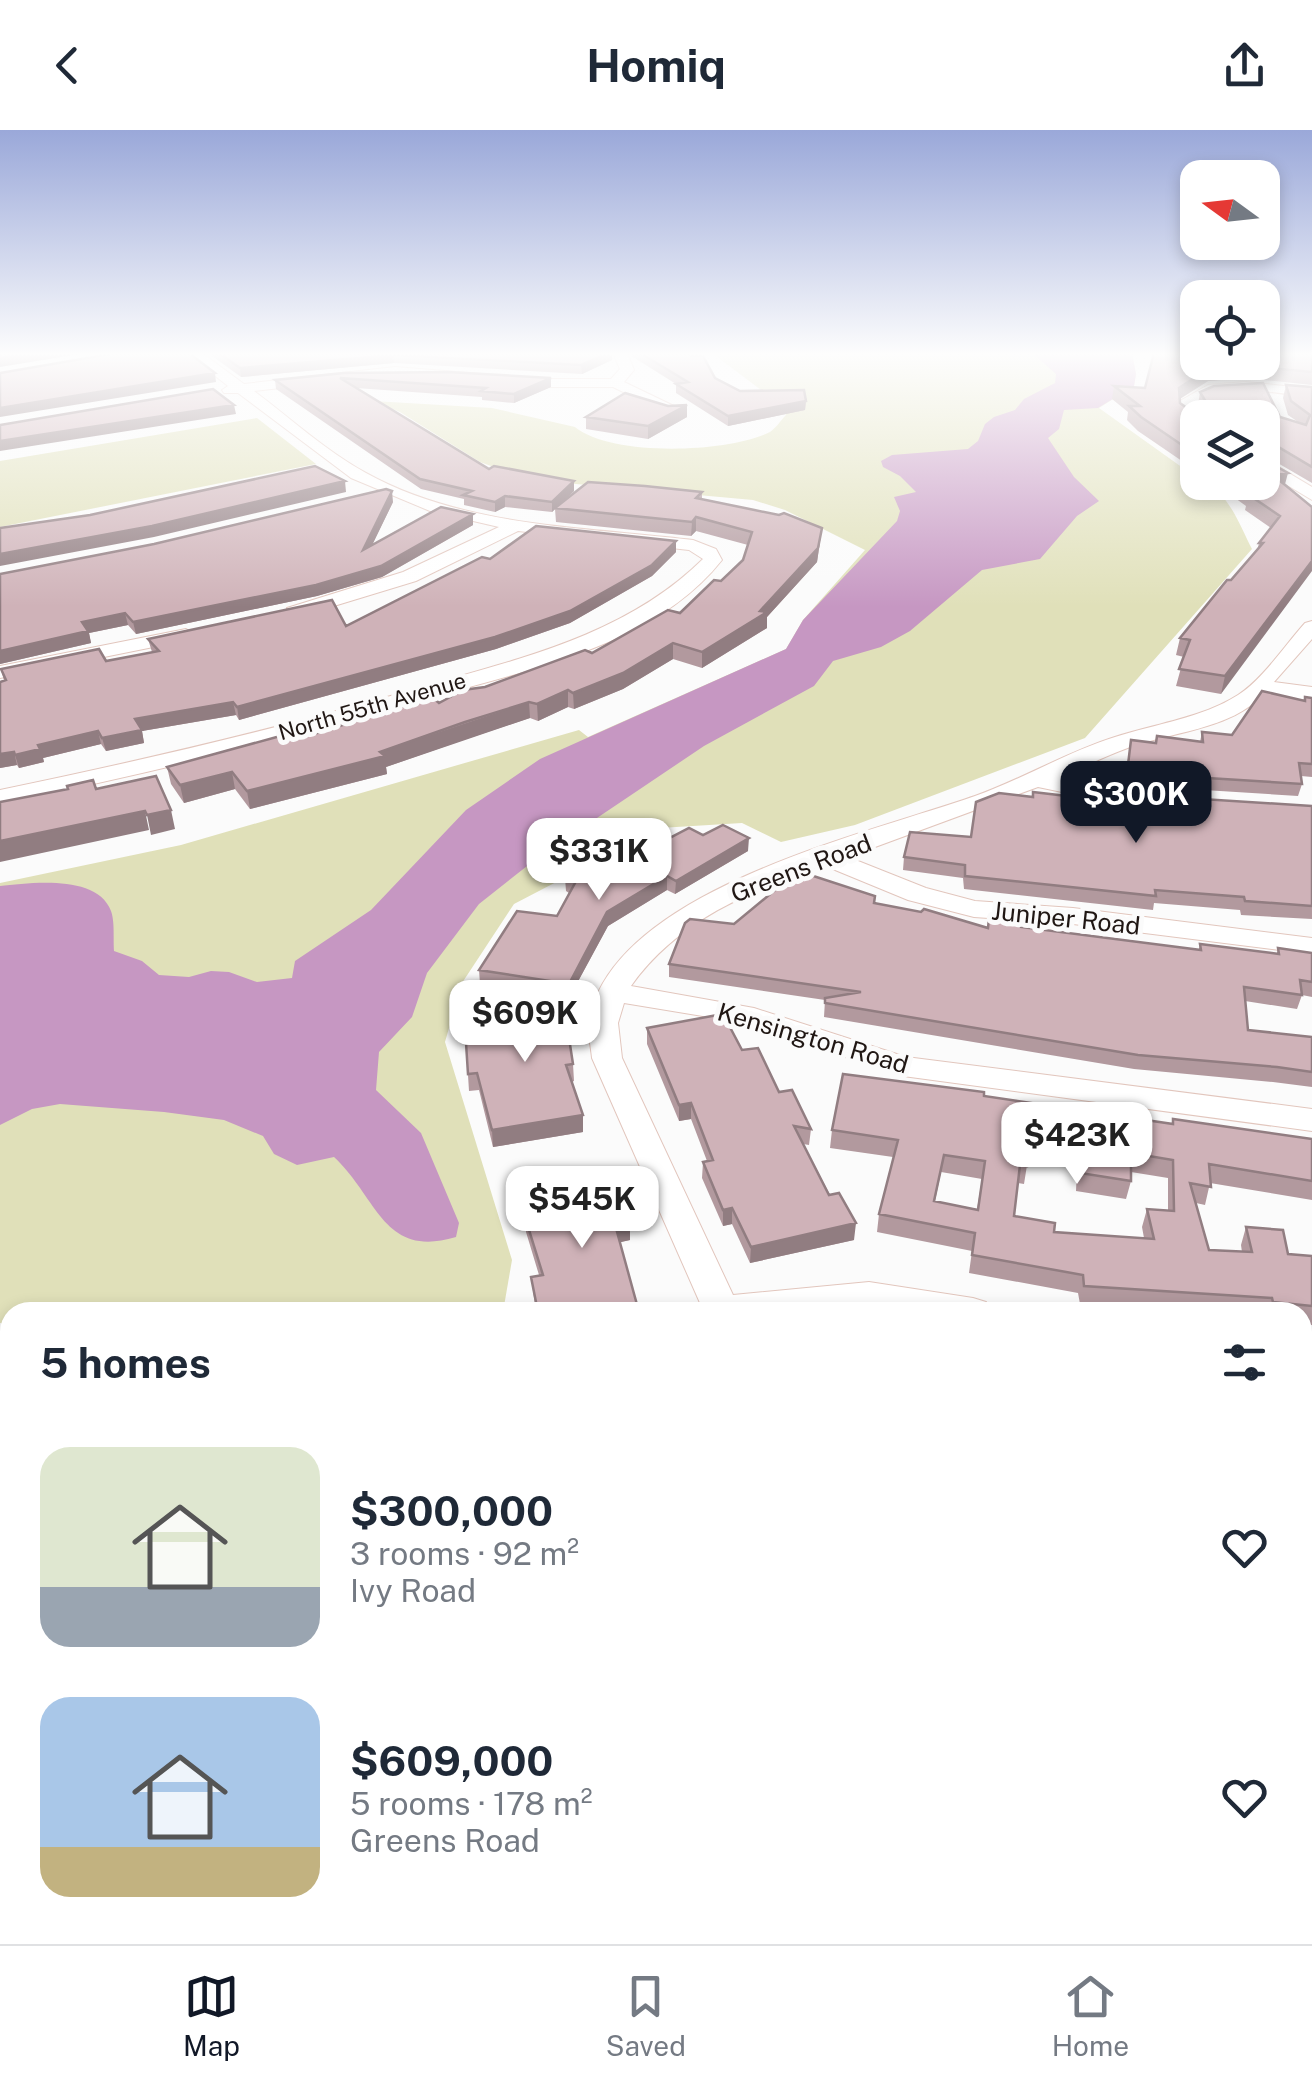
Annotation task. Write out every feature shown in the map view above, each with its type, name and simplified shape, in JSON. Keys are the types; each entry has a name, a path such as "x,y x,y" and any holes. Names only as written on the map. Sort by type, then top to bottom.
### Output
{"street":[{"path":"307,438 376,493 518,523"},
{"path":"1280,474 1312,496"},
{"path":"272,617 408,580 469,554 518,523"},
{"name":"North 55th Avenue","path":"0,797 293,729 530,662 606,633 657,606 700,575 713,560 710,554 693,546 518,523"},
{"name":"Greens Road","path":"612,992 670,927 748,883 828,858 1119,743 1205,718 1248,699 1312,627"},
{"path":"0,672 216,629"},
{"path":"1261,687 1312,694"},
{"path":"1036,779 1110,795 1196,802"},
{"name":"Juniper Road","path":"828,858 917,894 974,909 1073,916 1312,946"},
{"path":"612,992 603,1023 607,1058 719,1302"},
{"name":"Kensington Road","path":"612,992 744,1014 903,1066 1312,1120"},
{"path":"809,1302 869,1295 911,1302"}],"green space":[{"path":"140,438 282,438 316,464 0,527 0,461"},
{"path":"441,438 595,438 671,449 755,438 1141,438 1180,466 1180,500 1225,500 1252,549 1085,738 855,825 781,842 742,823 660,828 514,904 462,983 445,1042 512,1260 505,1302 0,1302 0,883 181,845 579,730 588,737 786,649 803,620 865,550 785,510 753,500 565,483 480,462"}],"shaded area":[{"path":"979,438 1048,438 1074,477 1099,501 1077,516 1040,559 982,570 910,631 881,647 833,661 814,686 704,746 536,859 479,904 427,973 412,1017 379,1052 376,1090 421,1133 459,1223 456,1237 432,1242 412,1240 384,1221 334,1157 297,1165 274,1154 263,1136 224,1120 60,1104 32,1109 0,1125 0,886 62,884 92,891 111,911 114,951 142,961 159,975 189,977 211,971 229,972 257,982 292,978 295,961 371,910 466,810 540,759 786,649 803,620 897,521 900,511 894,497 916,492 900,476 883,467 881,461 892,455 968,449"}],"building":[{"path":"359,438 438,438 489,469 494,466 574,481 552,502 505,496 495,502 463,495 472,491 420,479"},
{"path":"1280,438 1312,438 1312,467 1280,448"},
{"path":"315,466 345,481 152,526 0,554 0,528 90,515"},
{"path":"1280,481 1312,507 1312,561 1225,676 1179,669 1190,640 1180,638 1263,543 1259,543 1280,516 1256,500 1280,500"},
{"path":"588,482 702,492 696,498 784,513 822,528 818,548 760,611 767,612 702,652 673,643 623,673 573,693 568,690 537,704 529,702 465,722 380,752 385,756 247,791 232,772 180,785 167,767 295,732 301,738 432,697 439,703 463,690 485,687 585,650 592,653 668,610 680,613 714,580 721,581 743,560 752,532 696,517 692,522 555,508"},
{"path":"386,489 392,491 363,550 441,507 473,514 381,566 316,585 133,622 125,613 82,622 88,631 0,651 0,574 154,544"},
{"path":"536,526 676,541 652,565 570,611 495,637 237,707 233,702 135,719 142,730 102,738 98,731 38,745 40,749 15,755 0,754 0,682 6,680 1,669 99,649 106,661 159,651 148,639 332,600 346,626 482,557 490,559"},
{"path":"1262,691 1305,701 1305,697 1312,698 1312,764 1299,763 1302,784 1127,773 1131,740 1156,743 1157,736 1203,742 1202,732 1232,735"},
{"path":"156,776 171,810 147,815 145,811 0,841 0,802 68,789 67,786 93,780 96,789"},
{"path":"1033,792 1101,800 1123,800 1124,794 1312,806 1312,906 1155,890 1156,896 965,876 965,865 904,857 910,832 971,837 976,802 999,793 1033,797"},
{"path":"723,825 749,838 676,881 667,876 607,912 569,984 479,970 517,911 557,916 575,883 565,878 640,837 656,845 689,828 703,835"},
{"path":"798,871 875,896 874,903 921,912 924,909 988,928 989,918 1021,922 1021,927 1201,950 1200,944 1279,954 1278,948 1312,953 1312,982 1300,980 1302,995 1244,987 1248,1030 1312,1037 1312,1072 1138,1055 825,1003 825,998 861,992 669,964 690,919 734,924"},
{"path":"563,999 573,1064 566,1065 583,1115 492,1130 477,1073 468,1074 466,1043 489,1041 483,1007"},
{"path":"723,1014 742,1050 758,1048 779,1092 792,1090 811,1129 794,1126 829,1195 839,1193 856,1223 751,1247 732,1208 723,1210 703,1162 713,1160 691,1103 679,1105 647,1028"},
{"path":"843,1074 984,1092 984,1096 1173,1124 1173,1119 1312,1139 1312,1181 1209,1164 1211,1187 1190,1183 1209,1250 1252,1252 1246,1227 1283,1230 1288,1254 1312,1256 1312,1302 1084,1286 1083,1275 972,1255 975,1233 879,1214 898,1140 832,1130","holes":["1029,1141 1081,1149 1080,1173 1131,1181 1131,1153 1173,1160 1174,1211 1147,1209 1154,1239 1054,1232 1055,1223 1014,1216 1020,1165 1027,1166","944,1155 985,1161 978,1210 934,1201"]},
{"path":"610,1175 630,1226 616,1228 636,1302 536,1302 531,1277 543,1275 525,1217 559,1211 551,1187"}]}
